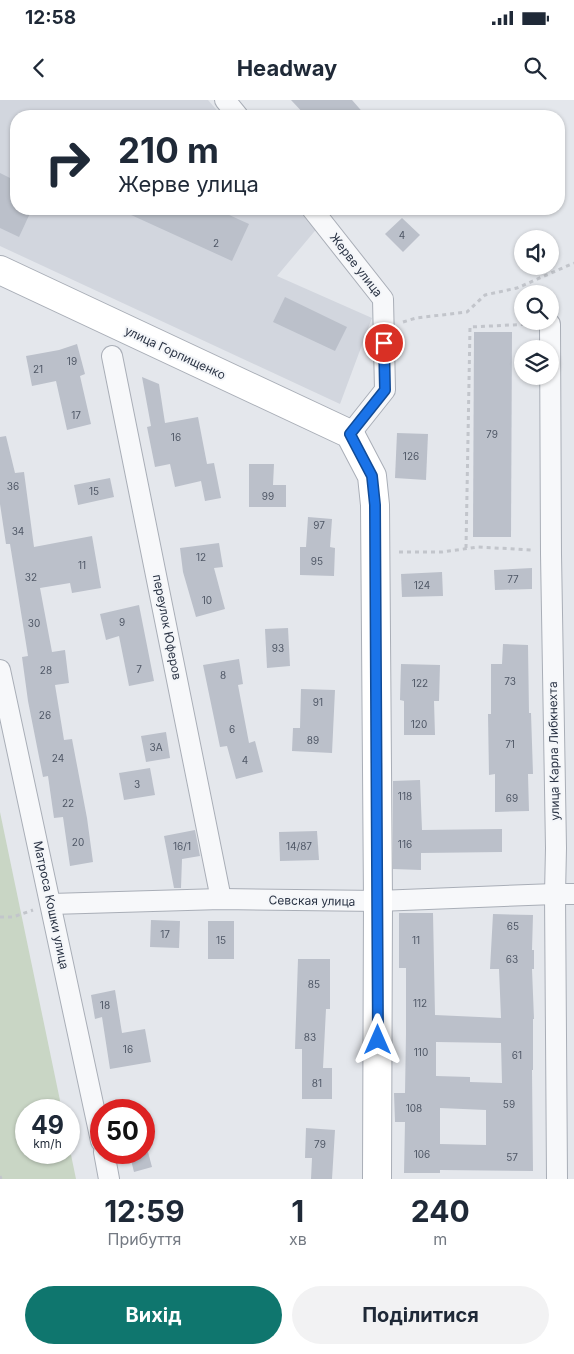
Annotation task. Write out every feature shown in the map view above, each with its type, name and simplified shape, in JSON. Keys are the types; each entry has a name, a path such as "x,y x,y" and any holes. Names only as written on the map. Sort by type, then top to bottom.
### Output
{"main road":[{"name":"улица Горпищенко","path":"0,270 350,434"},
{"path":"350,434 372,476 375,505 378,901 377,1179"}],"street":[{"path":"225,100 233,110"},
{"name":"Жерве улица","path":"317,215 383,299 385,390 350,434"},
{"name":"улица Карла Либкнехта","path":"550,330 551,554 556,848 564,894 557,1179"},
{"name":"переулок Юферов","path":"112,356 221,899"},
{"name":"Матроса Кошки улица","path":"0,670 92,1099"},
{"name":"Севская улица","path":"51,904 221,899 378,901 564,894"},
{"path":"106,1164 109,1179"}],"path":[{"path":"384,328 416,318 467,312 485,295 517,288 574,263"},
{"path":"466,548 470,327 514,325"},
{"path":"398,552 442,552 478,547 530,549 551,554"},
{"path":"0,917 13,917 51,904"}],"shaded area":[{"path":"0,100 208,100 217,110 10,110 10,215 309,215 319,226 277,276 372,318 340,404 0,246"}],"green space":[{"path":"0,812 60,1099 15,1099 15,1164 73,1164 76,1179 0,1179"}],"building":[{"path":"291,100 352,100 361,110 300,110"},
{"path":"0,173 10,178 10,215 29,215 19,237 0,228"},
{"path":"131,215 229,215 249,224 232,261"},
{"path":"402,218 420,235 403,252 385,234"},
{"path":"285,297 347,327 335,351 273,322"},
{"path":"474,332 512,332 511,537 473,537"},
{"path":"77,344 85,374 80,376 91,424 67,430 56,381 32,386 26,356 59,350"},
{"path":"142,377 159,384 165,423 198,417 207,464 214,463 221,498 205,501 201,481 175,487 170,464 155,467 147,427 151,426"},
{"path":"397,433 428,434 426,480 395,478"},
{"path":"6,436 15,473 24,472 34,547 92,536 101,588 72,593 70,583 40,588 52,652 65,650 69,683 55,685 64,740 72,739 93,862 70,866 63,817 54,818 48,776 43,777 28,701 22,657 28,656 10,544 6,544 0,504 0,437"},
{"path":"249,464 274,464 273,485 286,485 286,507 249,507"},
{"path":"110,478 114,497 78,505 74,485"},
{"path":"308,517 332,519 330,547 335,548 334,576 300,575 300,547 306,547"},
{"path":"219,543 223,567 214,568 225,609 196,617 183,572 180,548"},
{"path":"532,568 532,589 495,590 494,570"},
{"path":"442,572 443,596 402,597 401,574"},
{"path":"139,605 154,681 129,686 119,636 106,640 100,614"},
{"path":"288,628 290,666 267,668 265,629"},
{"path":"503,644 528,645 529,713 531,713 533,774 528,774 529,811 495,812 495,774 489,775 488,714 491,714 491,664 502,664"},
{"path":"239,659 243,684 238,685 249,743 255,741 263,772 236,779 227,746 220,747 203,665"},
{"path":"401,664 440,665 439,701 434,701 435,735 404,735 404,701 400,700"},
{"path":"301,689 335,690 332,753 292,751 293,728 300,728"},
{"path":"166,732 170,758 146,762 141,736"},
{"path":"150,768 155,795 124,800 119,773"},
{"path":"420,780 422,830 502,829 502,852 421,853 421,870 393,869 393,781"},
{"path":"195,830 200,856 182,859 181,888 174,888 164,836"},
{"path":"317,831 319,860 280,861 279,832"},
{"path":"399,913 433,913 435,1015 501,1018 499,969 490,969 493,914 533,915 533,1171 440,1170 440,1173 404,1173 405,1122 395,1122 394,1093 405,1093 406,968 399,968","holes":["436,1042 501,1043 502,1083 470,1082 470,1077 436,1076","440,1108 486,1110 486,1145 440,1144"]},
{"path":"151,920 180,921 179,948 150,947"},
{"path":"208,921 234,921 234,959 208,959"},
{"path":"298,959 330,959 330,1009 326,1009 323,1068 332,1068 332,1099 302,1099 302,1049 295,1049"},
{"path":"115,990 122,1033 145,1029 151,1062 110,1069 102,1017 95,1019 91,995"},
{"path":"306,1128 335,1130 332,1179 311,1179 312,1158 305,1158"},
{"path":"132,1164 151,1164 152,1167 134,1172"}],"route":[{"path":"378,1040 375,505 372,476 350,434 385,390 384,343"}]}
